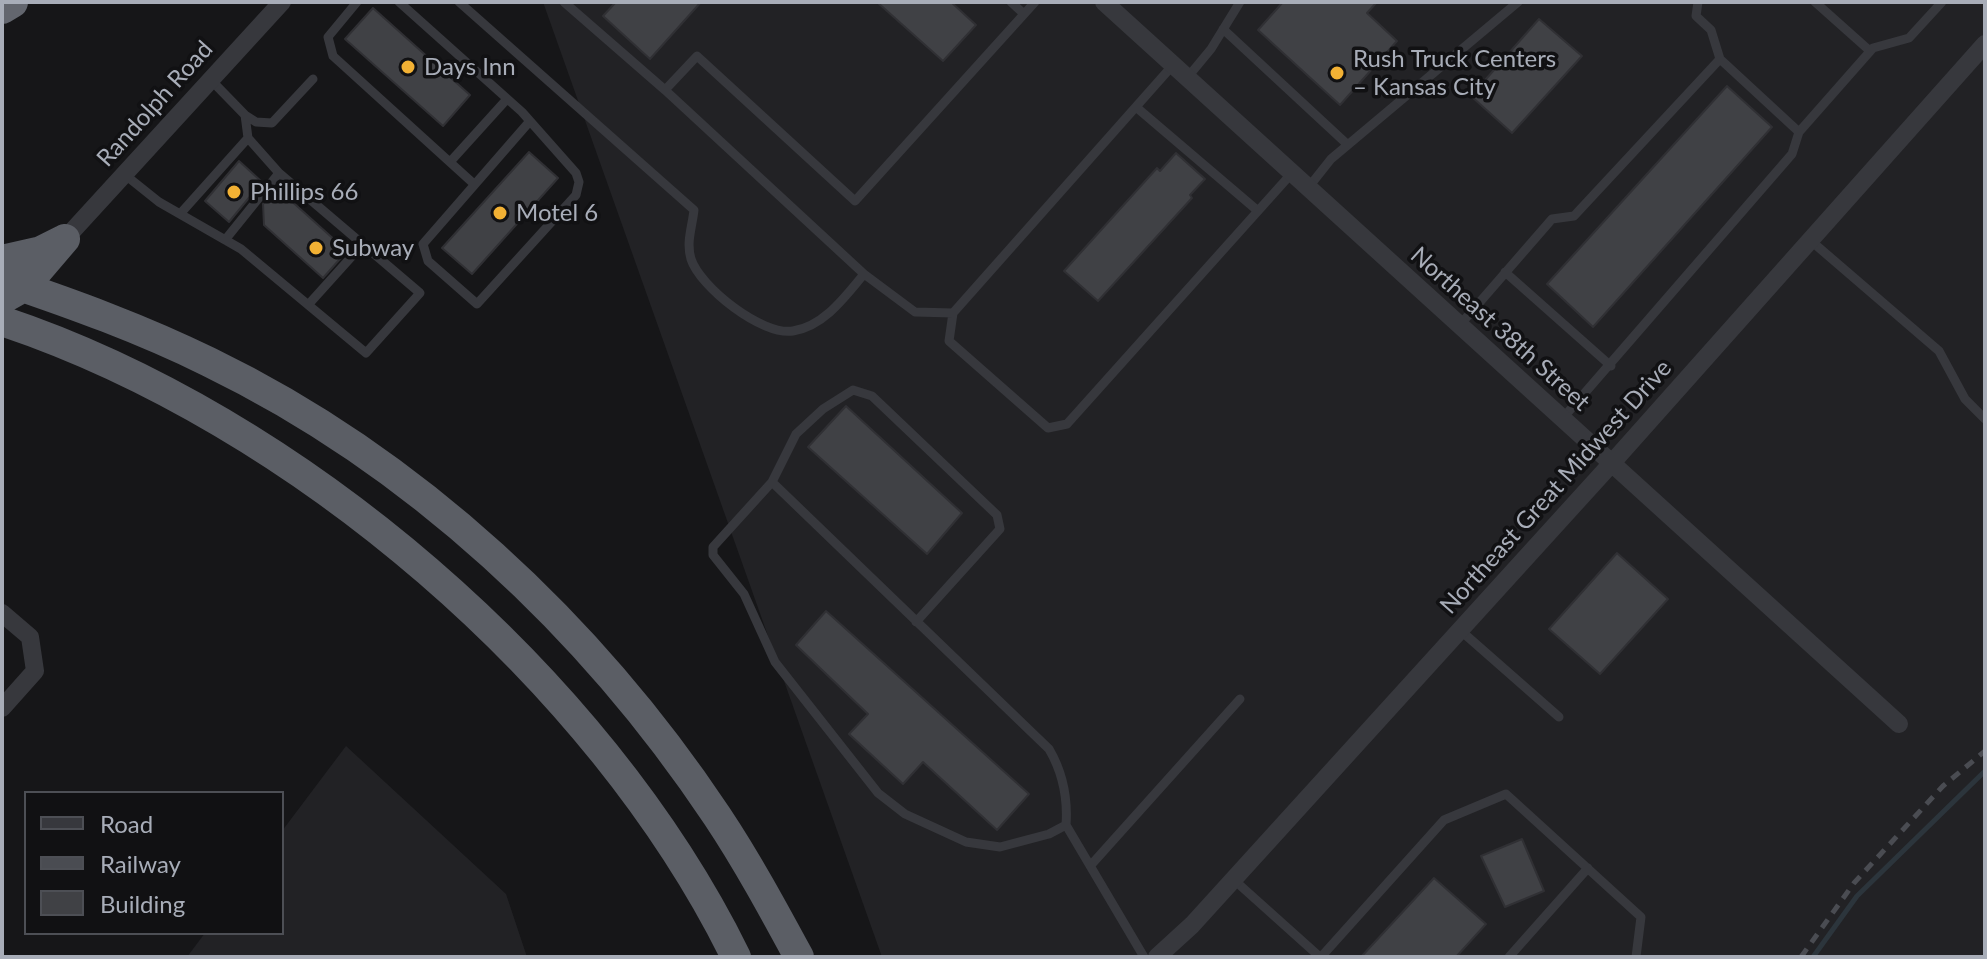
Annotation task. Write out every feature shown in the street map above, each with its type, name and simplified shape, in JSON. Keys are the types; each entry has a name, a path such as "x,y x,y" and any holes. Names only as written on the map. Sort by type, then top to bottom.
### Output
{"highway":[{"path":"2,8 12,2"},
{"path":"2,260 41,251 65,239"},
{"path":"9,288 65,239"},
{"path":"65,239 67,274 82,307"},
{"path":"9,288 82,307 211,363 307,417 421,496 494,557 564,624 619,685 670,749 733,841 799,957"},
{"path":"8,326 38,307 82,307"},
{"path":"8,326 122,368 254,442 364,522 448,591 509,648 602,751 680,860 736,957"}],"street":[{"name":"Randolph Road","path":"65,239 282,2"},
{"name":"Northeast 38th Street","path":"1104,2 1899,724"},
{"name":"Northeast Great Midwest Drive","path":"1157,957 1233,879 1611,464 1985,44"},
{"path":"2,613 30,637 35,671 2,708"}],"lane":[{"path":"357,2 328,37 328,47 333,56 474,184"},
{"path":"399,2 530,121 576,173 579,182 576,195 477,304 428,261 423,244 530,121"},
{"path":"459,2 694,210 688,248 692,264 747,318 765,328 791,331 810,325 833,309 864,274"},
{"path":"564,2 665,90 864,274 915,312 953,313"},
{"path":"1011,2 1024,14"},
{"path":"665,90 697,56 855,201 1035,2"},
{"path":"1240,2 1223,29 1180,71 1136,107 953,313 949,341 1048,428 1067,424 1292,173"},
{"path":"1308,188 1348,145 1518,2"},
{"path":"1698,2 1696,16 1711,30 1720,59 1799,132"},
{"path":"1815,2 1870,51"},
{"path":"1563,418 1792,154 1799,132 1870,51 1909,38 1942,2"},
{"path":"1223,29 1348,145"},
{"path":"1459,326 1552,219 1574,216 1720,59"},
{"path":"210,79 245,115 256,122 272,123 313,79"},
{"path":"450,162 507,99"},
{"path":"1136,107 1258,211"},
{"path":"124,174 180,214 225,240 366,353 420,293 279,173 248,138 245,115"},
{"path":"180,214 248,138"},
{"path":"225,240 279,173"},
{"path":"1810,240 1939,351 1965,399 1985,419"},
{"path":"308,305 363,244"},
{"path":"1505,272 1611,366"},
{"path":"916,622 1000,529 997,515 872,396 853,390 823,409 796,434 772,482 713,547 713,555 744,594 775,662 878,793 905,814 966,842 1000,847 1049,834 1066,825"},
{"path":"772,482 1049,749 1064,785 1066,825 1144,957"},
{"path":"1460,630 1559,717"},
{"path":"1091,865 1240,699"},
{"path":"1233,879 1321,957 1444,820 1506,794 1641,917 1636,957"},
{"path":"1509,957 1588,868"}],"shaded area":[{"path":"543,2 1985,2 1985,957 882,957"},
{"path":"346,746 506,894 527,957 187,957 204,935 284,935 284,828"}],"building":[{"path":"616,2 701,2 650,59 603,16"},
{"path":"877,2 951,2 976,25 943,61"},
{"name":"Rush Truck Centers – Kansas City","path":"1283,2 1377,2 1367,13 1397,41 1340,105 1258,30"},
{"name":"Days Inn","path":"373,8 470,95 443,126 345,39"},
{"path":"1539,19 1582,56 1512,133 1471,96"},
{"path":"1727,86 1772,127 1593,327 1547,284"},
{"name":"Motel 6","path":"529,152 558,178 472,274 442,248"},
{"path":"1176,153 1205,179 1190,195 1192,198 1098,301 1064,271 1157,168 1160,171"},
{"name":"Phillips 66","path":"239,161 262,182 229,222 205,201"},
{"path":"278,189 347,251 323,278 264,225 263,204"},
{"path":"846,406 962,513 927,554 808,447"},
{"path":"1617,553 1668,599 1600,674 1549,629"},
{"path":"826,611 1029,794 997,830 923,762 903,784 849,734 868,714 796,645"},
{"path":"1522,839 1544,891 1505,907 1481,856"},
{"path":"1434,878 1486,924 1456,957 1361,957"}],"waterway":[{"path":"1813,957 1857,896 1985,771"}],"railway":[{"path":"1801,957 1854,883 1943,786 1985,751"}],"place":[{"name":"Days Inn","path":"408,67"},
{"name":"Rush Truck Centers – Kansas City","path":"1337,73"},
{"name":"Phillips 66","path":"234,192"},
{"name":"Motel 6","path":"500,213"},
{"name":"Subway","path":"316,248"}]}
